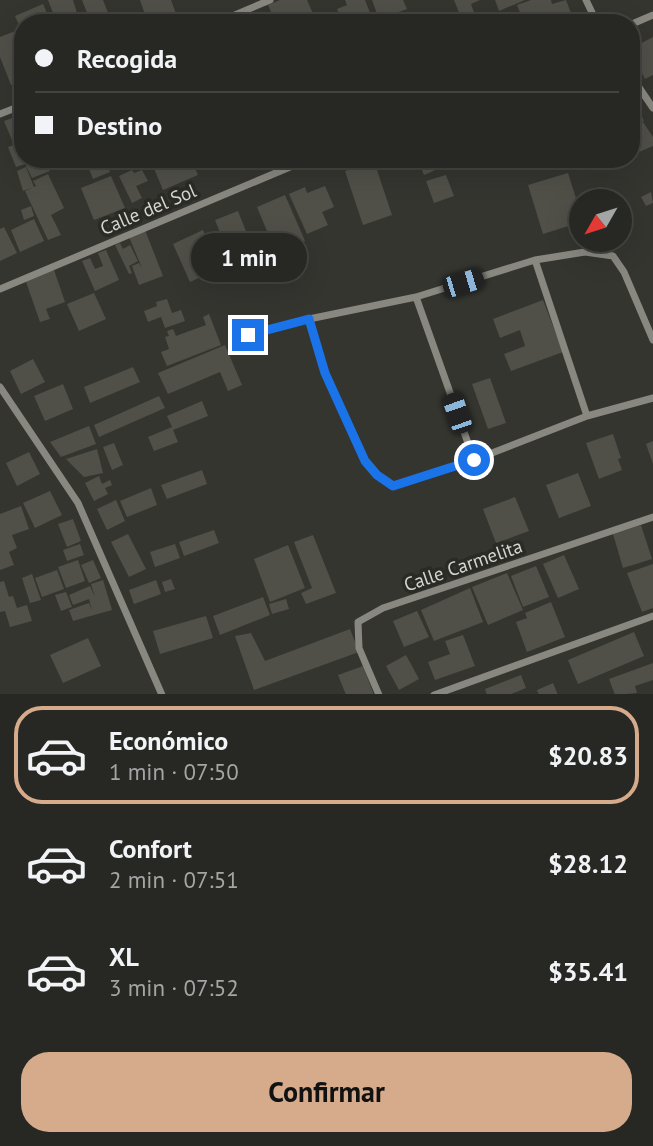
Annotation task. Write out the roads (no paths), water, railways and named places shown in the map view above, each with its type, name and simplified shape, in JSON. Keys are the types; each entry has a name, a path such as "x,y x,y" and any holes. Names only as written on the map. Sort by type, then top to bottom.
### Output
{"street":[{"path":"237,14 270,0"},
{"path":"640,89 653,108"},
{"name":"Calle del Sol","path":"0,289 288,168"},
{"path":"248,335 309,319 416,297 535,260 585,252 613,256 624,272 653,340"},
{"path":"535,260 587,416"},
{"path":"416,297 474,460"},
{"path":"309,319 325,373 365,461 377,475 393,486 474,460 587,416 653,398"},
{"path":"0,387 78,503 162,694"},
{"name":"Calle Carmelita","path":"379,694 359,648 358,622 383,608 653,517"},
{"path":"437,694 653,616"}]}
